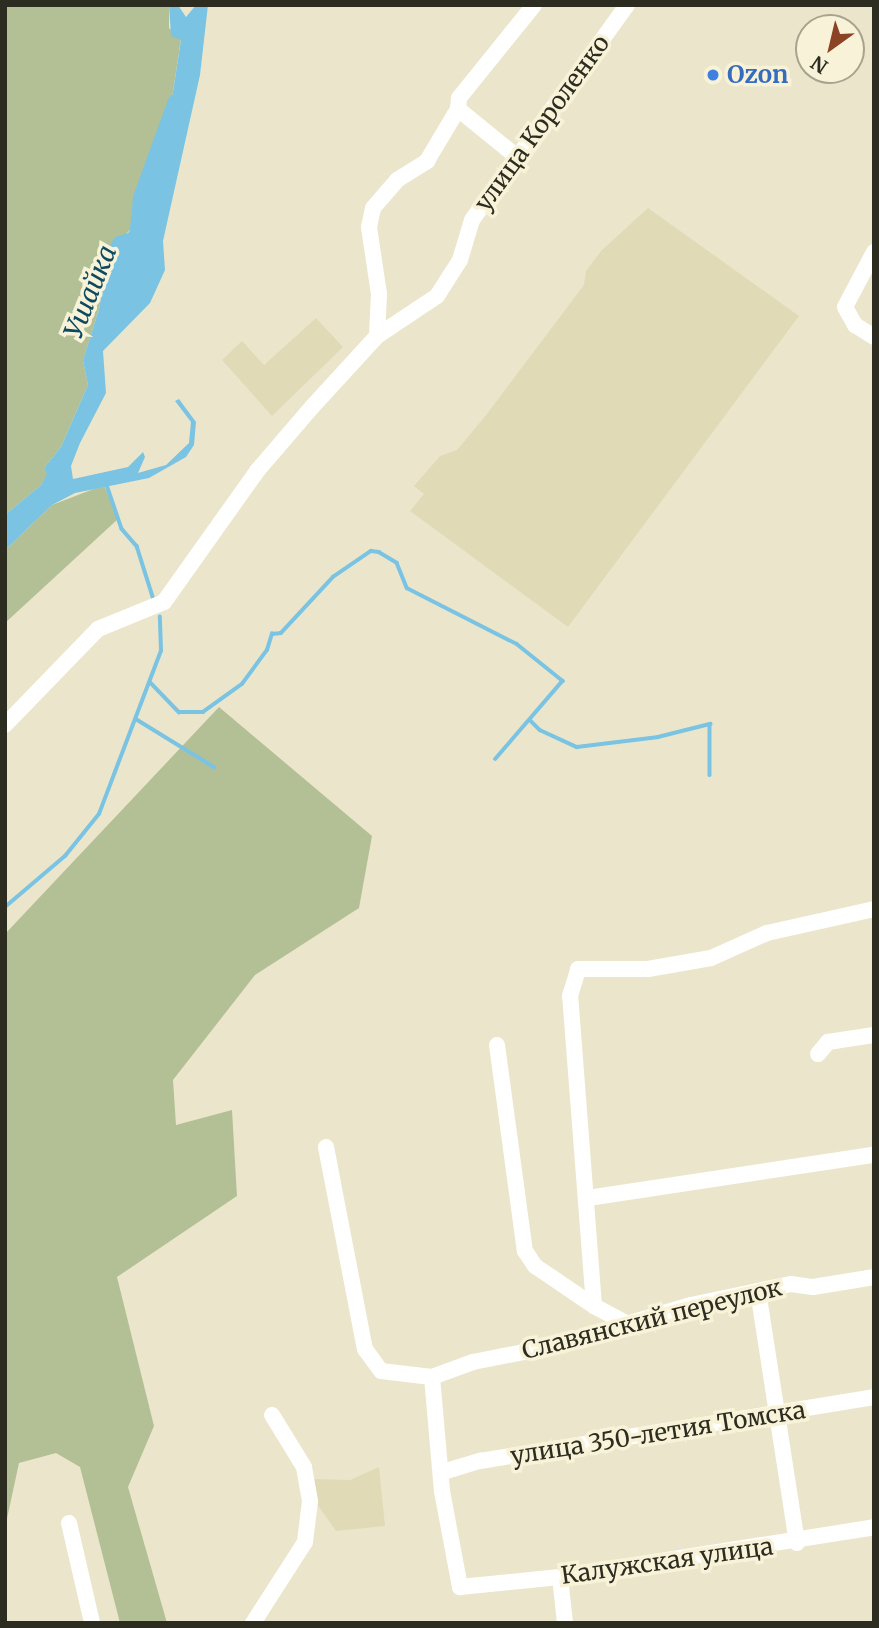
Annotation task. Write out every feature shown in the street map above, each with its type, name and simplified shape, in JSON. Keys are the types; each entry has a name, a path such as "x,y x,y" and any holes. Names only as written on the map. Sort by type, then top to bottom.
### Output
{"street":[{"path":"377,336 379,294 371,213 384,191 426,161 458,109 459,98 534,5"},
{"name":"улица Короленко","path":"5,725 98,629 164,602 257,471 377,336 417,312 449,279 472,220 627,5"},
{"path":"458,109 517,157"},
{"path":"874,252 845,307 855,325 874,337"},
{"path":"594,1306 588,1198 570,996 578,970 649,969 711,958 767,933 806,927 874,909"},
{"path":"818,1054 828,1042 874,1035"},
{"path":"497,1045 526,1251 535,1266 594,1306 626,1323"},
{"path":"326,1147 365,1349 381,1371 432,1377 443,1472"},
{"path":"588,1198 874,1155"},
{"name":"Славянский переулок","path":"432,1377 472,1362 549,1346 626,1323 758,1291 874,1277"},
{"path":"758,1291 797,1543"},
{"name":"улица 350-летия Томска","path":"443,1472 480,1461 874,1397"},
{"path":"253,1623 305,1542 310,1502 304,1467 272,1415"},
{"name":"Калужская улица","path":"443,1472 442,1491 460,1587 560,1577 797,1543 874,1527"},
{"path":"69,1523 92,1623"},
{"path":"560,1577 565,1623"}],"shaded area":[{"path":"648,208 799,316 568,627 410,511 424,494 414,486 440,456 457,450 584,285 586,271 601,251"},
{"path":"316,318 343,347 272,416 222,360 242,341 264,365"},
{"path":"379,1467 385,1526 336,1531 315,1501 312,1479 350,1480"}],"green space":[{"path":"5,5 169,5 169,28 181,39 170,111 172,136 166,140 150,210 103,257 105,276 99,309 83,360 88,385 61,447 44,468 48,474 41,485 5,515"},
{"path":"104,485 118,519 5,623 5,550 52,505"},
{"path":"219,707 372,836 359,908 255,975 173,1080 176,1125 232,1110 237,1196 117,1277 154,1426 128,1487 167,1623 120,1623 80,1467 56,1453 19,1463 5,1528 5,934"}],"water":[{"path":"169,5 178,5 186,17 196,5 208,5 200,75 163,241 165,270 150,303 103,351 106,393 71,466 73,479 128,467 143,452 145,457 138,473 166,465 189,443 191,422 175,401 179,399 196,422 194,445 186,457 149,478 75,493 52,505 5,550 5,515 41,485 47,474 44,468 61,447 88,385 83,360 99,309 105,276 103,257 115,237 128,233 150,209 166,140 172,136 170,111 181,40 171,36"}],"waterway":[{"name":"Ушайка","path":"139,249 144,198 178,104"},
{"path":"107,485 122,529 137,546 154,600"},
{"path":"150,682 179,712 203,712 242,684 267,650 272,634 281,633 333,577 371,551 379,552 397,563 407,588 517,644 563,681 496,759"},
{"path":"5,907 65,856 99,814 161,651 160,617"},
{"path":"136,719 214,767"},
{"path":"530,720 540,730 577,747 658,737 710,724 710,775"}],"place":[{"name":"Ozon","path":"713,75"}]}
